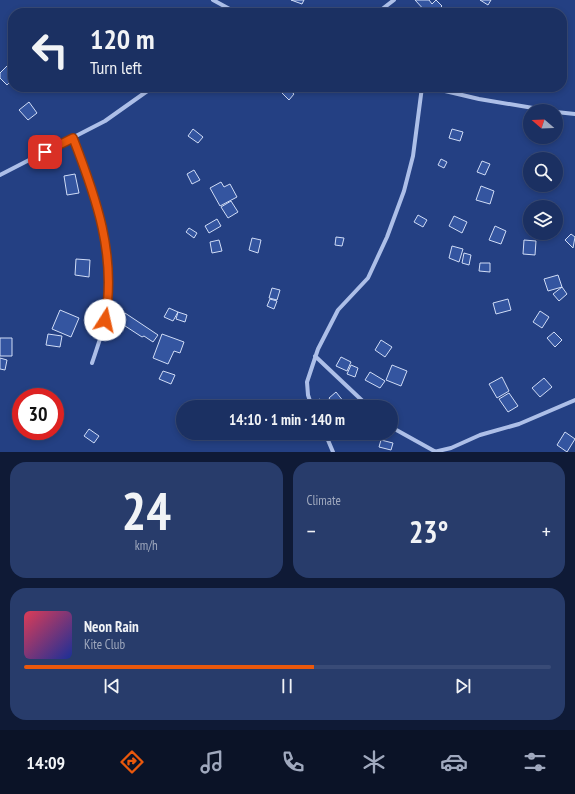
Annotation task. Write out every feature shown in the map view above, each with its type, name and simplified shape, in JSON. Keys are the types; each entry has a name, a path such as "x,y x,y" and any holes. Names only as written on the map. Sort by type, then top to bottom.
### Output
{"street":[{"path":"213,0 228,8"},
{"path":"384,8 394,0"},
{"path":"0,175 105,121 146,92"},
{"path":"310,400 307,382 314,356 338,310 368,278 387,237 404,191 413,156 421,92"},
{"path":"450,92 523,106"},
{"path":"563,113 575,114"},
{"path":"73,138 94,192 102,224 108,265 109,298 103,331 92,363"},
{"path":"314,356 361,400"},
{"path":"398,431 435,452 451,448 480,435 520,424 575,400"},
{"path":"328,440 334,452"}],"building":[{"path":"291,0 304,0 302,4"},
{"path":"415,0 429,0 432,4 436,0 442,6 440,8 422,8"},
{"path":"480,0 491,0 488,5"},
{"path":"8,65 7,85 0,78 0,73"},
{"path":"292,92 294,94 289,100 282,93"},
{"path":"29,102 37,113 28,120 19,110"},
{"path":"193,129 203,137 198,143 188,136"},
{"path":"452,129 463,132 460,141 449,138"},
{"path":"441,159 447,162 444,168 438,165"},
{"path":"482,161 490,164 485,175 477,172"},
{"path":"194,170 200,180 192,184 187,174"},
{"path":"75,174 79,193 67,195 64,176"},
{"path":"221,182 224,187 230,184 237,197 220,206 210,188"},
{"path":"481,186 494,191 490,204 476,200"},
{"path":"231,201 238,212 228,218 221,207"},
{"path":"418,215 427,220 423,227 414,222"},
{"path":"454,216 467,222 462,233 449,226"},
{"path":"217,219 221,226 209,233 205,226"},
{"path":"495,226 506,231 501,244 489,240"},
{"path":"189,228 197,233 194,238 186,232"},
{"path":"571,234 575,237 573,248 565,240"},
{"path":"336,237 344,238 342,246 335,245"},
{"path":"252,238 261,240 258,253 249,250"},
{"path":"219,240 222,251 212,253 210,242"},
{"path":"524,240 536,241 535,255 523,254"},
{"path":"452,246 463,249 459,262 449,258"},
{"path":"464,253 471,255 469,265 462,263"},
{"path":"76,259 90,260 89,277 75,275"},
{"path":"480,263 490,263 490,272 479,271"},
{"path":"558,275 562,287 548,291 544,279"},
{"path":"562,287 567,294 559,301 553,294"},
{"path":"272,288 280,290 277,300 269,298"},
{"path":"270,299 277,301 274,309 267,306"},
{"path":"508,299 511,310 496,314 493,303"},
{"path":"169,308 178,312 173,321 164,317"},
{"path":"60,310 79,318 71,337 52,329"},
{"path":"540,311 549,317 542,328 533,322"},
{"path":"178,312 187,315 185,322 176,319"},
{"path":"125,313 158,335 153,342 144,336 142,337 119,322"},
{"path":"554,332 562,340 555,347 547,338"},
{"path":"48,334 62,336 60,347 46,345"},
{"path":"162,334 184,342 180,353 174,351 168,364 153,358"},
{"path":"0,338 12,338 12,356 0,356"},
{"path":"381,340 392,347 385,357 375,350"},
{"path":"341,357 351,362 347,371 336,366"},
{"path":"0,358 7,360 5,370 0,369"},
{"path":"351,365 358,368 355,377 347,374"},
{"path":"392,365 407,371 401,386 386,380"},
{"path":"163,371 175,375 171,384 159,379"},
{"path":"370,372 385,381 380,388 365,380"},
{"path":"502,377 509,391 497,398 489,384"},
{"path":"544,378 552,387 540,397 532,388"},
{"path":"336,392 342,400 330,400 329,398"},
{"path":"509,393 518,406 508,412 499,399"},
{"path":"89,429 99,436 94,443 84,436"},
{"path":"565,432 575,439 567,452 557,445"},
{"path":"381,440 393,443 391,450 379,447"}],"route":[{"path":"45,152 73,138 94,192 102,224 108,265 109,298 105,320"}]}
